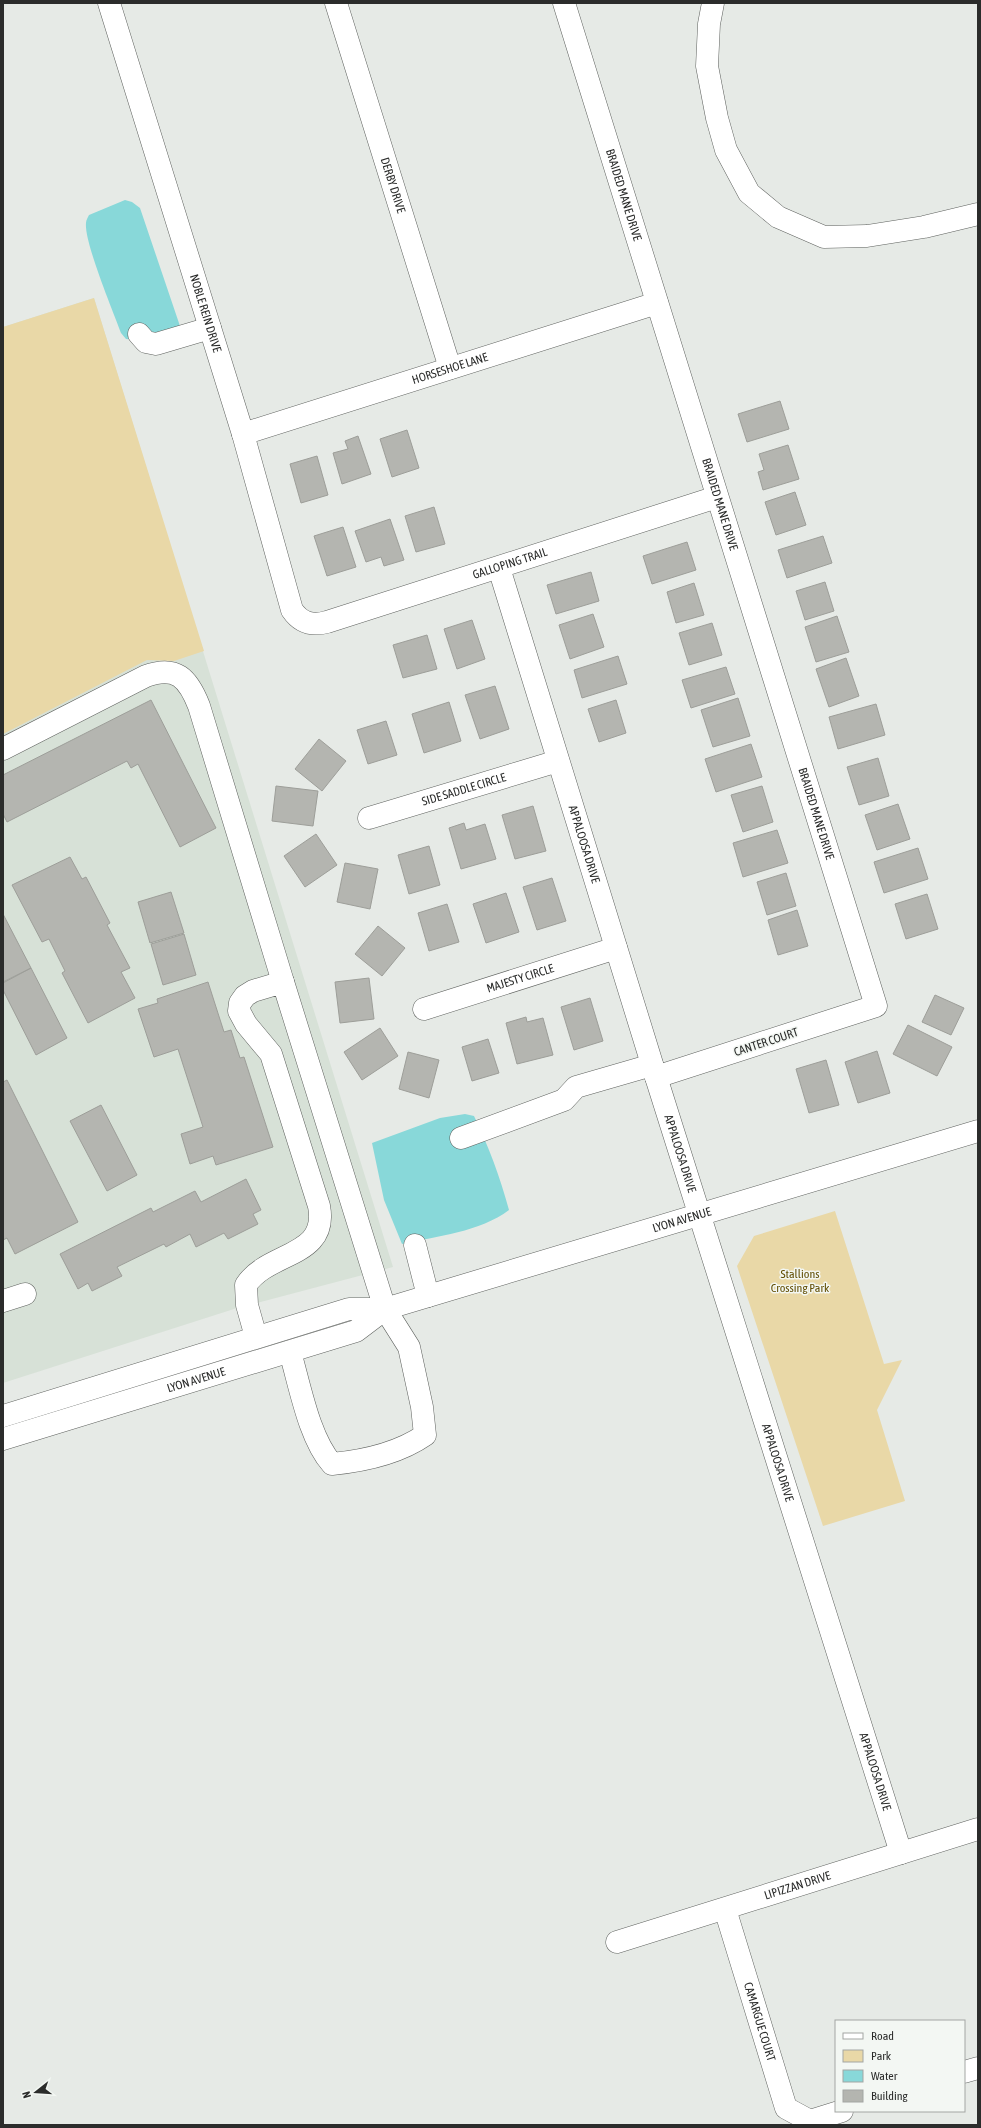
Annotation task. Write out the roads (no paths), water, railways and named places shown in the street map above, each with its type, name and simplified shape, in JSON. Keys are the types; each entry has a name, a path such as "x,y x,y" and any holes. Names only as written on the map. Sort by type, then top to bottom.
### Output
{"street":[{"name":"NOBLE REIN DRIVE","path":"109,3 243,434 292,610 303,621"},
{"name":"DERBY DRIVE","path":"336,3 450,368"},
{"name":"BRAIDED MANE DRIVE","path":"564,3 876,1006"},
{"path":"714,3 709,24 706,66 716,118 726,150 749,193 778,217 824,237 866,236 916,228 978,214"},
{"name":"HORSESHOE LANE","path":"243,434 657,303"},
{"path":"139,334 146,342 156,344 210,328"},
{"name":"GALLOPING TRAIL","path":"303,621 314,625 327,622 717,497"},
{"name":"APPALOOSA DRIVE","path":"499,568 654,1071 901,1853"},
{"path":"3,749 158,671 169,671 182,677 193,690 385,1309 409,1347 422,1407 425,1435 411,1445 355,1462 332,1464 324,1455 312,1428 290,1352"},
{"name":"SIDE SADDLE CIRCLE","path":"369,818 558,760"},
{"name":"MAJESTY CIRCLE","path":"424,1009 616,948"},
{"path":"256,1337 247,1305 246,1285 258,1271 310,1243 317,1235 321,1222 319,1206 271,1054 246,1024 239,1011 240,1003 245,996 253,991 283,982"},
{"name":"CANTER COURT","path":"461,1138 564,1100 576,1087 654,1071 876,1006"},
{"name":"LYON AVENUE","path":"3,1416 349,1309 385,1309 978,1131"},
{"path":"415,1245 428,1296"},
{"path":"3,1301 25,1294"},
{"name":"LYON AVENUE","path":"3,1439 356,1331 385,1309"},
{"name":"LIPIZZAN DRIVE","path":"617,1942 978,1829"},
{"name":"CAMARGUE COURT","path":"724,1909 786,2108 810,2121 839,2112"},
{"path":"965,2072 978,2068"}],"water":[{"path":"125,200 132,202 140,208 182,332 137,340 126,339 121,333 94,260 86,223 89,215"},
{"path":"465,1114 474,1116 485,1139 509,1210 498,1217 472,1228 444,1236 402,1244 384,1200 372,1143 440,1118"}],"park label":[{"name":"Stallions Crossing Park","path":"800,1281"}]}
